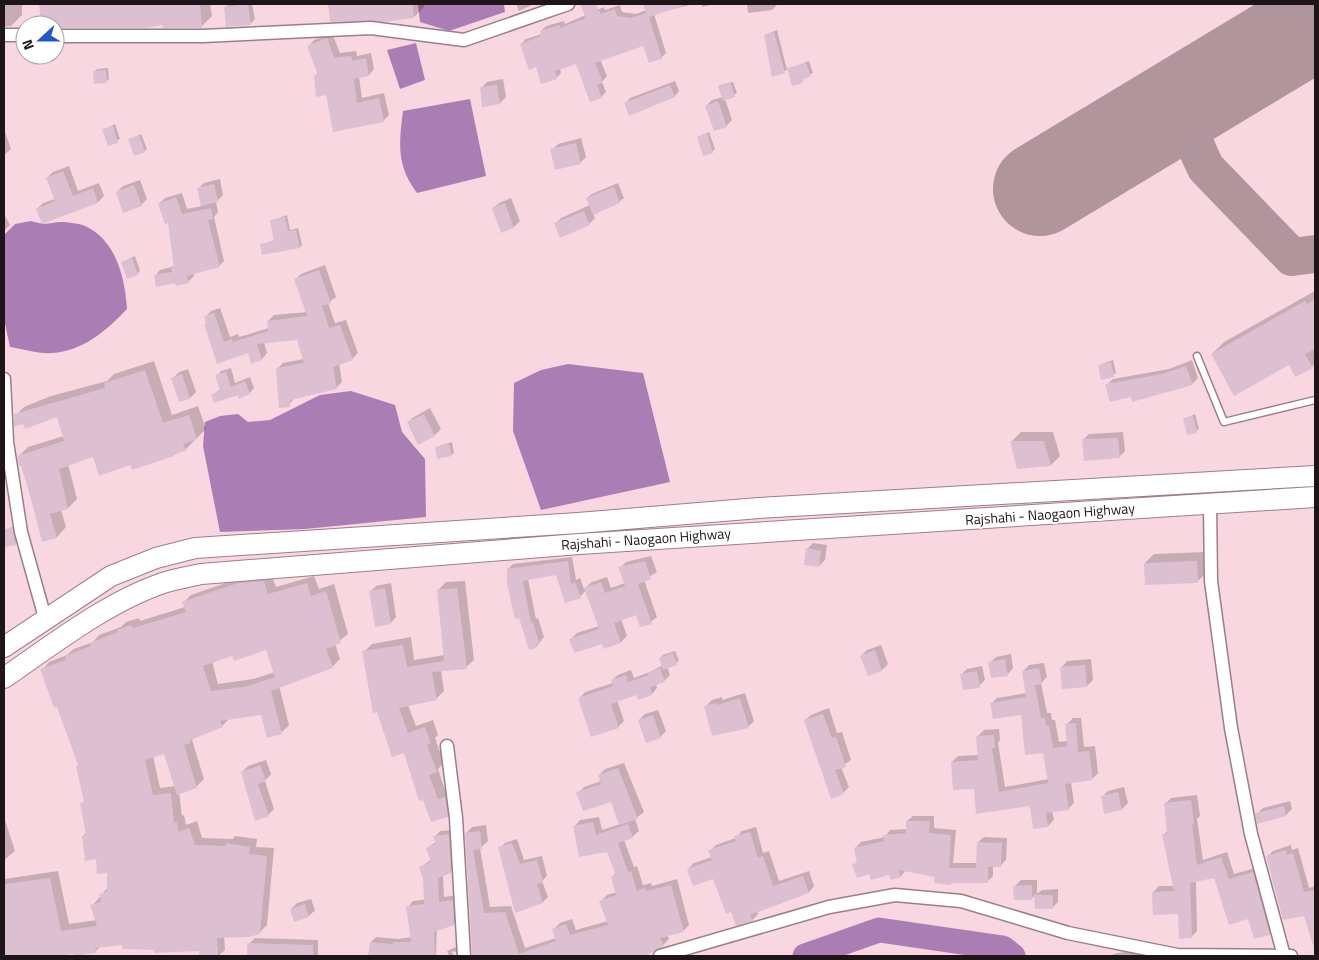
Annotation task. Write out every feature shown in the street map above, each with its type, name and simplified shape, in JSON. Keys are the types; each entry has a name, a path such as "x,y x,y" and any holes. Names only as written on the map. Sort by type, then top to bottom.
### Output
{"main road":[{"name":"Rajshahi - Naogaon Highway","path":"4,647 45,618 112,576 156,558 195,548 759,508 1315,476"},
{"path":"1162,486 1162,507"},
{"name":"Rajshahi - Naogaon Highway","path":"4,678 81,626 124,600 162,583 201,574 579,544 1315,497"}],"street":[{"path":"65,36 203,36 371,28 464,40 568,4"},
{"path":"4,379 8,442 22,532 45,618"},
{"path":"1210,504 1211,581 1231,728 1251,834 1283,956"},
{"path":"447,746 456,818 464,956"},
{"path":"660,956 829,907 896,895 961,901 1068,934 1177,955 1292,956"}],"lane":[{"path":"1197,356 1224,422 1315,400"}],"shaded area":[{"path":"418,4 504,4 505,12 449,31 420,22"},
{"path":"416,43 425,80 400,89 387,50"},
{"path":"470,99 486,176 417,193 405,173 402,163 400,144 403,111"},
{"path":"31,221 46,224 65,222 87,227 106,242 118,262 127,309 102,332 74,348 47,353 10,347 4,319 4,235 15,224"},
{"path":"568,364 643,373 670,482 541,510 513,431 514,383 541,370"},
{"path":"351,391 395,405 402,432 425,459 426,517 305,529 220,532 203,446 205,422 220,416 238,414 248,422 270,420 320,395"}],"building":[{"path":"39,4 200,4 202,28 163,28 163,25 145,28 65,28 65,15 40,15"},
{"path":"248,4 251,25 226,27 224,7"},
{"path":"328,4 413,4 414,18 384,22 330,22"},
{"path":"580,4 596,4 601,14 615,9 617,16 631,18 646,13 643,4 683,4 683,6 649,17 662,59 649,63 643,46 595,63 603,82 597,85 602,98 590,102 576,64 555,71 557,79 541,84 536,67 529,70 520,44 541,36 540,31 560,25 560,28 586,18"},
{"path":"774,32 785,73 772,77 764,35"},
{"path":"327,38 334,58 351,56 352,61 366,58 369,76 354,79 357,103 379,98 384,122 333,132 326,95 316,97 314,75 318,75 307,46"},
{"path":"806,63 811,76 802,80 803,83 792,86 787,68"},
{"path":"106,70 107,83 94,84 93,71"},
{"path":"730,82 735,97 723,101 718,86"},
{"path":"497,85 500,104 482,107 480,87"},
{"path":"670,85 675,97 629,116 624,103"},
{"path":"718,101 727,127 714,131 705,106"},
{"path":"113,126 118,143 108,146 102,129"},
{"path":"707,133 713,153 703,156 697,137"},
{"path":"139,135 145,152 134,156 128,139"},
{"path":"576,143 581,164 555,170 550,149"},
{"path":"63,171 73,196 93,188 98,203 42,224 36,209 55,201 46,178"},
{"path":"214,184 218,202 201,206 197,188"},
{"path":"134,185 142,206 123,213 116,192"},
{"path":"614,187 620,203 593,215 586,198"},
{"path":"176,197 182,214 211,208 213,219 208,220 220,267 187,276 189,283 176,286 175,283 156,287 154,275 172,272 171,268 174,268 168,223 165,224 158,204"},
{"path":"505,203 514,228 501,233 492,208"},
{"path":"584,211 590,225 560,238 554,223"},
{"path":"285,217 288,231 296,230 300,248 262,255 260,244 274,241 270,220"},
{"path":"132,258 138,275 127,279 121,262"},
{"path":"319,270 331,303 322,306 329,328 340,325 353,360 333,367 337,389 290,400 290,407 279,408 276,368 304,363 297,340 257,344 262,360 251,364 248,353 217,364 204,324 206,323 204,316 214,313 224,342 232,339 233,342 268,331 267,321 307,316 294,279"},
{"path":"1315,299 1315,349 1305,354 1313,368 1295,377 1289,365 1234,396 1211,354 1305,301 1307,304"},
{"path":"1111,362 1114,377 1101,380 1098,365"},
{"path":"1186,366 1193,385 1132,402 1131,397 1110,402 1105,384 1162,374"},
{"path":"145,370 163,423 189,415 197,439 183,444 186,451 132,470 130,465 99,476 93,457 59,469 68,509 50,514 57,538 42,542 31,497 17,456 64,441 57,417 25,429 23,424 14,427 14,414 105,388 104,383"},
{"path":"226,372 231,387 245,381 250,394 239,399 238,395 214,403 211,395 220,391 215,375"},
{"path":"182,374 190,399 179,402 171,378"},
{"path":"424,414 435,436 418,445 407,422"},
{"path":"1193,416 1197,433 1187,435 1183,418"},
{"path":"1118,438 1120,458 1084,461 1082,439"},
{"path":"1010,441 1044,441 1051,466 1017,469"},
{"path":"449,444 452,456 437,459 435,447"},
{"path":"12,527 16,545 4,547 4,530"},
{"path":"806,548 821,551 819,567 804,565"},
{"path":"568,561 571,584 575,582 581,598 565,603 556,575 523,581 531,623 533,622 539,643 536,645 536,648 529,650 519,618 515,619 507,584 507,569"},
{"path":"645,561 651,579 638,584 652,624 640,627 636,615 614,623 621,643 604,649 602,644 574,653 569,639 599,629 584,588 601,582 605,593 625,586 618,567"},
{"path":"1197,561 1198,583 1145,585 1144,563"},
{"path":"264,581 268,594 307,583 311,596 326,591 341,643 326,649 333,668 271,691 282,734 267,738 261,715 220,721 223,727 190,740 191,743 184,745 197,788 177,795 164,754 145,760 153,795 171,793 174,823 177,822 178,832 189,828 195,845 226,846 226,843 250,847 249,854 267,856 260,934 249,937 217,938 218,956 199,956 199,951 154,953 154,950 122,949 122,945 95,948 96,953 74,956 74,954 57,956 4,956 4,884 50,878 61,931 97,926 90,905 101,902 99,894 107,892 107,873 97,874 96,859 85,861 82,836 86,835 80,803 84,802 76,766 78,765 57,707 54,708 40,669 66,660 65,656 91,646 90,643 118,632 117,630 131,625 133,628 186,612 182,602 238,583","holes":["266,650 275,677 244,687 211,691 203,666 232,656 234,661"]},
{"path":"385,588 391,624 375,627 369,591"},
{"path":"457,588 467,669 432,672 437,700 399,708 408,733 425,727 431,743 427,745 437,772 429,775 438,799 445,797 448,817 431,822 423,800 419,801 404,753 392,757 377,712 373,713 362,651 403,645 407,667 444,661 437,590"},
{"path":"875,650 882,671 868,676 860,656"},
{"path":"673,653 677,665 663,670 659,658"},
{"path":"1005,659 1008,676 991,678 988,662"},
{"path":"1085,665 1087,687 1062,689 1060,667"},
{"path":"660,668 665,682 650,687 652,695 638,700 636,695 611,704 619,728 591,737 578,698 613,686 611,680 626,675 628,682 649,675 648,673"},
{"path":"1039,668 1042,684 1035,685 1041,718 1045,718 1046,726 1049,725 1053,748 1067,746 1065,724 1076,723 1078,752 1089,751 1093,780 1065,784 1069,810 1046,813 1048,827 1033,829 1030,806 976,814 974,789 953,790 951,762 978,760 976,736 994,735 995,748 992,748 999,792 1048,783 1043,753 1025,755 1021,715 993,719 990,703 1026,697 1022,671"},
{"path":"977,671 980,688 963,690 960,674"},
{"path":"740,698 749,728 712,736 704,706 716,703 717,705"},
{"path":"823,714 832,738 836,737 846,767 835,770 844,794 831,799 804,720"},
{"path":"653,715 661,738 646,743 638,720"},
{"path":"260,765 266,781 258,784 269,816 255,821 241,772"},
{"path":"618,768 638,819 619,825 611,802 583,811 576,792 601,784 598,775"},
{"path":"1118,792 1122,810 1104,814 1101,796"},
{"path":"1191,800 1197,865 1221,857 1229,879 1253,872 1270,935 1254,939 1248,919 1229,925 1214,878 1190,883 1192,938 1179,939 1178,914 1153,915 1152,892 1174,891 1162,835 1167,834 1164,803"},
{"path":"1284,806 1286,816 1257,824 1255,813"},
{"path":"906,821 930,821 929,833 951,835 949,868 976,868 977,842 1002,843 1001,867 988,867 988,883 951,883 951,885 934,883 935,877 899,870 901,877 891,880 889,875 871,880 869,874 857,878 852,864 857,863 854,848 884,841 883,835 906,833"},
{"path":"593,822 596,835 628,824 633,838 618,843 628,872 631,871 637,891 645,888 646,891 671,885 684,932 660,938 664,946 646,956 472,956 465,833 480,831 482,849 473,850 484,913 505,912 519,954 556,941 552,929 566,924 570,935 608,925 599,901 616,895 611,877 616,875 607,852 579,857 573,826"},
{"path":"750,832 758,858 763,856 773,886 803,876 809,893 750,915 753,921 736,926 731,912 726,914 713,879 693,886 687,869 712,860 708,850 736,841 734,836"},
{"path":"449,834 451,873 438,878 439,902 453,900 454,925 434,932 435,956 368,956 370,942 393,944 393,942 411,942 406,906 424,904 423,879 419,867 431,862 426,848 436,844 433,836"},
{"path":"512,843 520,864 537,860 543,882 537,884 543,903 515,913 498,847"},
{"path":"1286,850 1287,855 1293,853 1304,892 1315,890 1315,945 1313,945 1304,916 1283,920 1266,856"},
{"path":"1032,885 1032,900 1014,900 1013,886"},
{"path":"1034,895 1053,895 1053,909 1035,909"},
{"path":"305,904 309,917 294,922 290,909"},
{"path":"247,943 313,945 313,956 247,956"}],"waterway":[{"path":"805,956 879,930 1003,948 1013,956"}],"taxiway":[{"path":"1193,96 1192,133 1206,168 1292,257 1315,254"}],"runway":[{"path":"1040,189 1315,23"}]}
